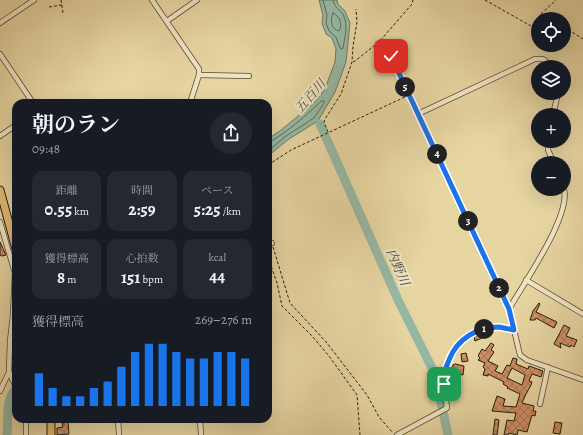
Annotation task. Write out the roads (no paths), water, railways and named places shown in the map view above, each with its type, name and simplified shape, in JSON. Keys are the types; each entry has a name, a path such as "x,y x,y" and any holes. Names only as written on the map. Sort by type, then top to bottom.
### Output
{"main road":[{"path":"0,190 3,212 12,238"},
{"path":"51,423 51,435"}],"street":[{"path":"0,23 34,0"},
{"path":"152,0 199,69 199,75 191,99"},
{"path":"167,21 197,0"},
{"path":"0,54 30,99"},
{"path":"418,114 531,62"},
{"path":"199,75 250,76"},
{"path":"409,95 509,309 520,355 527,360 583,380"},
{"path":"0,136 12,128"},
{"path":"509,309 553,234 564,203 564,196"},
{"path":"0,222 12,263"},
{"path":"526,280 583,314"},
{"path":"12,324 10,341 10,374 12,378"},
{"path":"396,435 448,408 443,376 451,356 460,343 474,332 495,327 514,330"},
{"path":"540,404 548,367"},
{"path":"0,390 10,374"},
{"path":"26,423 26,435"},
{"path":"118,423 119,435"},
{"path":"200,423 201,435"}],"water":[{"path":"319,0 337,0 338,4 345,11 350,23 346,62 335,92 319,119 325,134 323,135 316,122 289,139 272,153 272,136 315,102 325,89 335,62 336,49 332,38 326,34 322,23 323,15"}],"waterway":[{"name":"内野川","path":"320,124 398,300 435,374 448,435"},
{"name":"五百川","path":"7,435 8,405 12,394"}]}
